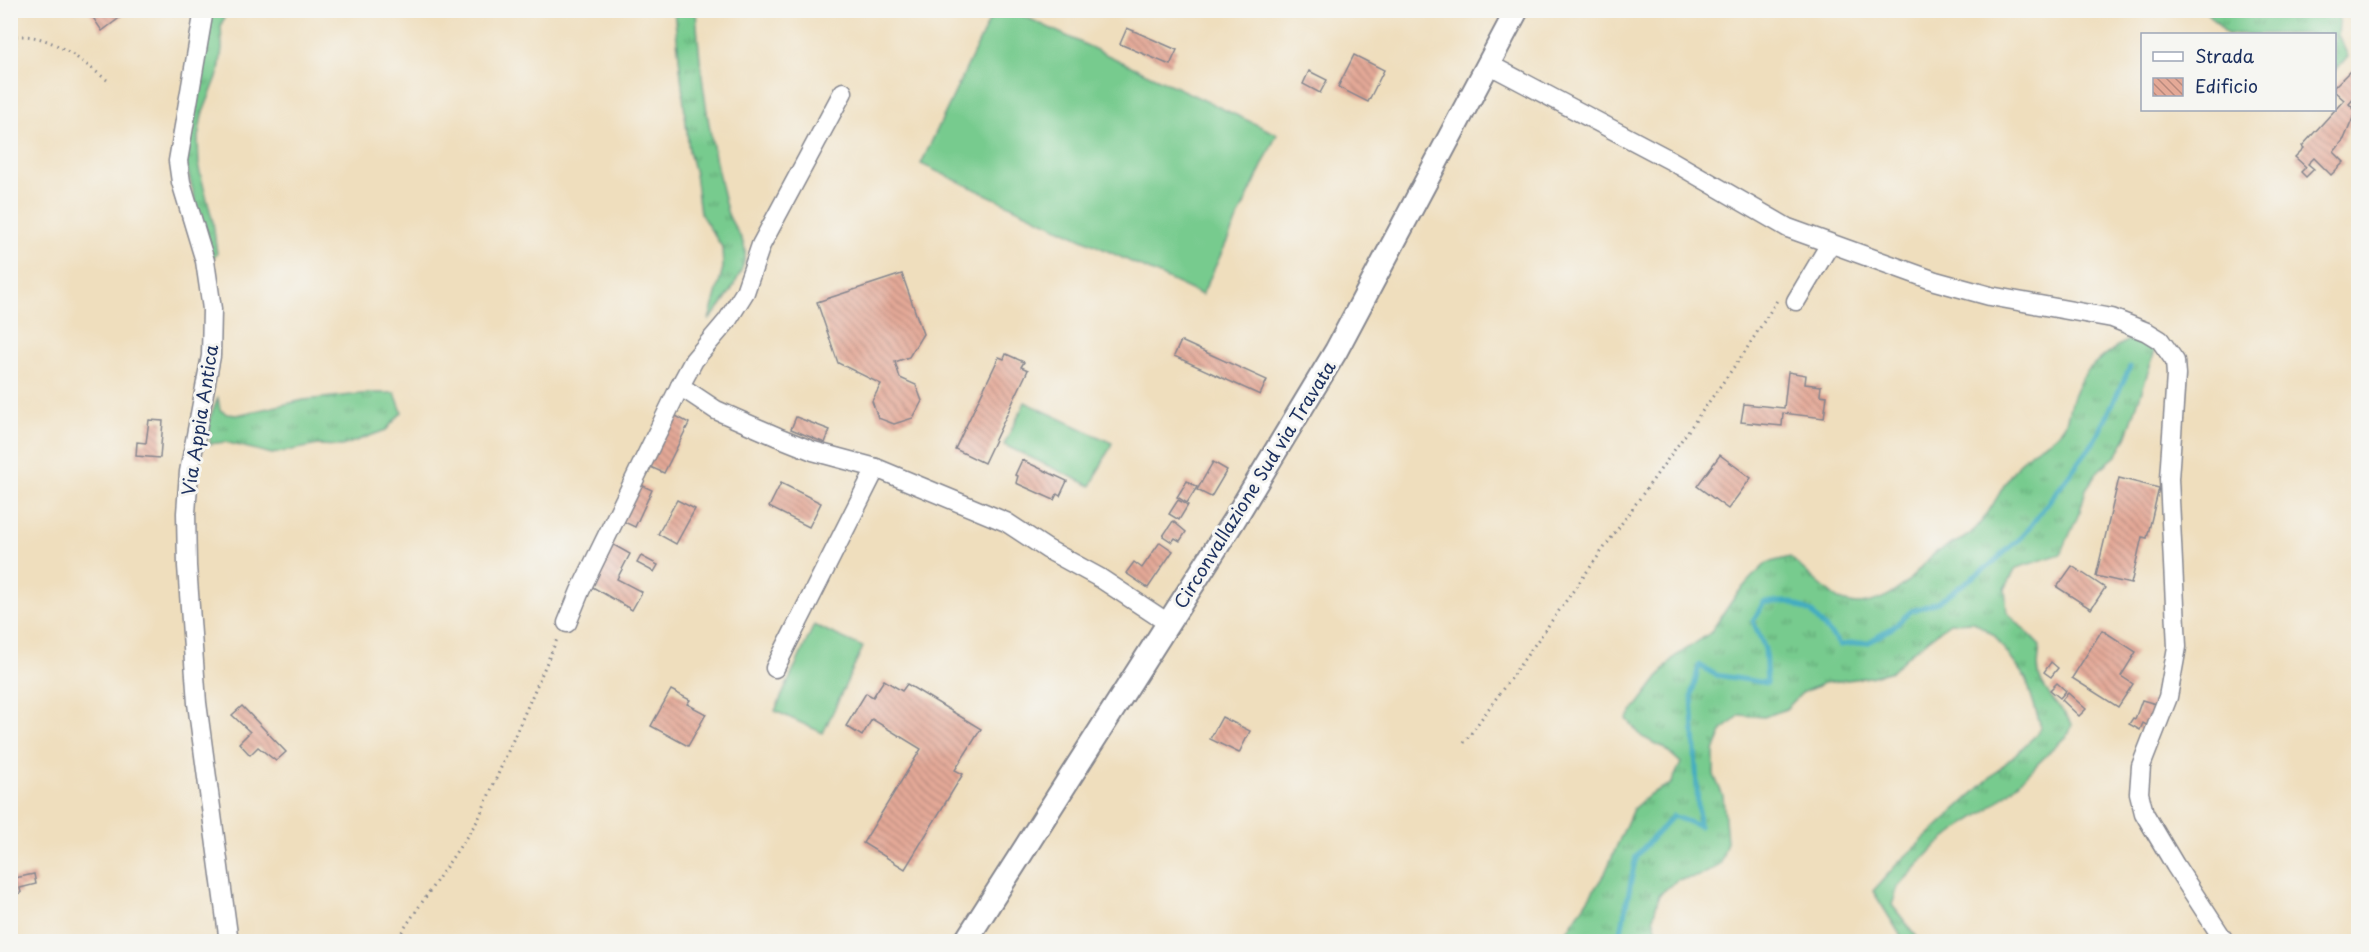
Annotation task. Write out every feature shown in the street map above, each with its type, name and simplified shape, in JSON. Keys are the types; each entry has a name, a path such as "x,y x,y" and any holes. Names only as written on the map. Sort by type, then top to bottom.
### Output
{"street":[{"name":"Via Appia Antica","path":"204,10 178,161 181,182 205,261 213,327 208,381 189,472 186,513 187,566 197,703 229,942"},
{"name":"Circonvallazione Sud via Travata","path":"965,942 1234,520 1336,351 1517,10"},
{"path":"1488,64 1672,161 1788,228 1935,281 1990,296 2112,318 2147,332 2160,340 2175,361 2176,375 2169,479 2178,647 2168,697 2141,766 2139,793 2149,822 2225,942"},
{"path":"567,623 580,591 680,386 694,360 727,321 745,292 761,245 843,92"},
{"path":"1788,299 1830,244"},
{"path":"680,386 716,410 778,437 813,450 876,468 1006,522 1047,549 1100,578 1168,623"},
{"path":"775,669 876,468"}],"path":[{"path":"10,37 26,34 63,48 107,80"},
{"path":"1464,743 1505,682 1744,353 1788,299"},
{"path":"395,942 478,820 559,635 567,623"}],"green space":[{"path":"994,10 1013,11 1277,134 1202,295 921,164"},
{"path":"209,11 227,11 221,25 222,48 219,72 202,115 198,138 199,169 213,222 217,254 210,260 186,163"},
{"path":"674,11 696,11 703,86 716,162 727,211 742,239 745,251 743,265 736,282 709,320 723,268 722,247 700,213 695,174 689,151"},
{"path":"2206,11 2340,11 2338,35 2348,56 2336,70 2336,33 2226,33"},
{"path":"2133,337 2148,341 2155,351 2127,435 2117,455 2099,470 2086,489 2080,511 2061,554 2016,568 2005,589 2007,612 2040,646 2039,677 2072,725 2069,733 2010,791 1934,848 1898,887 1892,905 1920,941 1904,941 1873,891 1898,863 2036,735 2041,727 2026,679 1994,635 1974,622 1950,623 1913,651 1892,671 1870,677 1824,683 1802,693 1786,709 1764,717 1740,715 1723,730 1714,751 1714,775 1723,796 1727,842 1720,865 1700,876 1677,880 1659,895 1653,918 1660,941 1560,942 1605,873 1633,809 1650,794 1671,784 1681,763 1663,747 1642,737 1627,719 1673,658 1710,633 1736,595 1767,563 1790,557 1831,594 1842,601 1851,603 1869,603 1895,591 1934,554 1962,539 1976,528 1990,510 2014,470 2033,451 2052,439 2064,426 2078,385 2090,368"},
{"path":"371,393 395,393 402,412 386,430 342,446 318,445 272,454 225,442 210,444 209,420 218,398 220,410 227,414 237,415 304,400"},
{"path":"1025,402 1112,443 1091,486 1004,445"},
{"path":"814,625 863,647 823,733 775,711"}],"building":[{"path":"88,10 124,10 126,13 102,31"},
{"path":"1127,28 1177,50 1170,65 1120,44"},
{"path":"1354,55 1384,70 1368,102 1338,87"},
{"path":"2352,69 2358,75 2358,94 2349,104 2356,111 2344,139 2334,152 2344,162 2331,175 2314,158 2308,164 2314,169 2306,177 2301,172 2306,167 2295,157 2304,148 2302,146 2344,100 2336,93 2336,85"},
{"path":"1309,71 1327,80 1320,93 1303,84"},
{"path":"902,274 923,334 909,357 895,362 900,378 916,385 922,401 913,418 894,424 878,418 872,401 881,384 838,363 817,302"},
{"path":"1181,341 1267,380 1260,395 1174,356"},
{"path":"1006,354 1024,362 1021,367 1028,370 984,463 955,449 999,357 1004,359"},
{"path":"1788,372 1806,375 1805,384 1821,386 1820,395 1827,396 1824,418 1783,413 1782,426 1741,422 1744,404 1784,408"},
{"path":"674,415 689,423 664,473 648,466"},
{"path":"796,417 830,430 825,443 791,429"},
{"path":"149,420 163,421 160,458 136,456 137,442 146,443"},
{"path":"1720,455 1751,478 1728,509 1697,486"},
{"path":"1022,460 1067,481 1060,496 1057,494 1054,500 1016,483 1018,476 1015,475"},
{"path":"1213,462 1227,470 1211,497 1197,490"},
{"path":"2119,478 2159,488 2147,538 2142,537 2131,584 2096,576"},
{"path":"1187,481 1197,487 1187,503 1177,497"},
{"path":"781,483 821,503 809,527 769,507"},
{"path":"639,484 652,490 635,527 622,521"},
{"path":"677,500 695,509 676,544 658,534"},
{"path":"1178,500 1188,505 1179,520 1169,514"},
{"path":"1173,521 1186,532 1180,541 1175,538 1172,542 1163,536"},
{"path":"1160,542 1173,551 1148,588 1126,573 1134,562 1142,568"},
{"path":"612,544 630,554 617,579 642,592 632,610 589,585"},
{"path":"641,556 658,565 654,572 637,563"},
{"path":"2072,566 2105,588 2091,609 2057,587"},
{"path":"2102,630 2136,652 2121,676 2133,684 2118,707 2072,678"},
{"path":"2051,662 2058,668 2051,677 2044,672"},
{"path":"884,680 902,691 907,684 981,729 955,770 963,774 905,869 863,843 921,749 872,719 862,736 846,726 866,693 873,697"},
{"path":"2057,683 2066,691 2060,698 2050,690"},
{"path":"671,690 690,700 687,704 706,714 688,746 651,726"},
{"path":"2068,693 2086,709 2079,716 2062,700"},
{"path":"2142,700 2156,704 2148,726 2143,723 2140,730 2129,724 2133,718 2135,719"},
{"path":"242,706 286,752 276,761 258,747 250,755 239,743 250,732 232,715"},
{"path":"1222,717 1250,731 1239,753 1210,739"},
{"path":"34,874 36,884 20,888 21,893 10,895 10,879"}],"waterway":[{"path":"1619,942 1636,856 1673,816 1699,826 1692,695 1699,665 1716,675 1767,683 1765,649 1753,621 1764,602 1790,602 1811,612 1840,645 1869,642 1892,628 1911,611 1938,602 1990,565 2022,537 2096,439 2130,367"}]}
